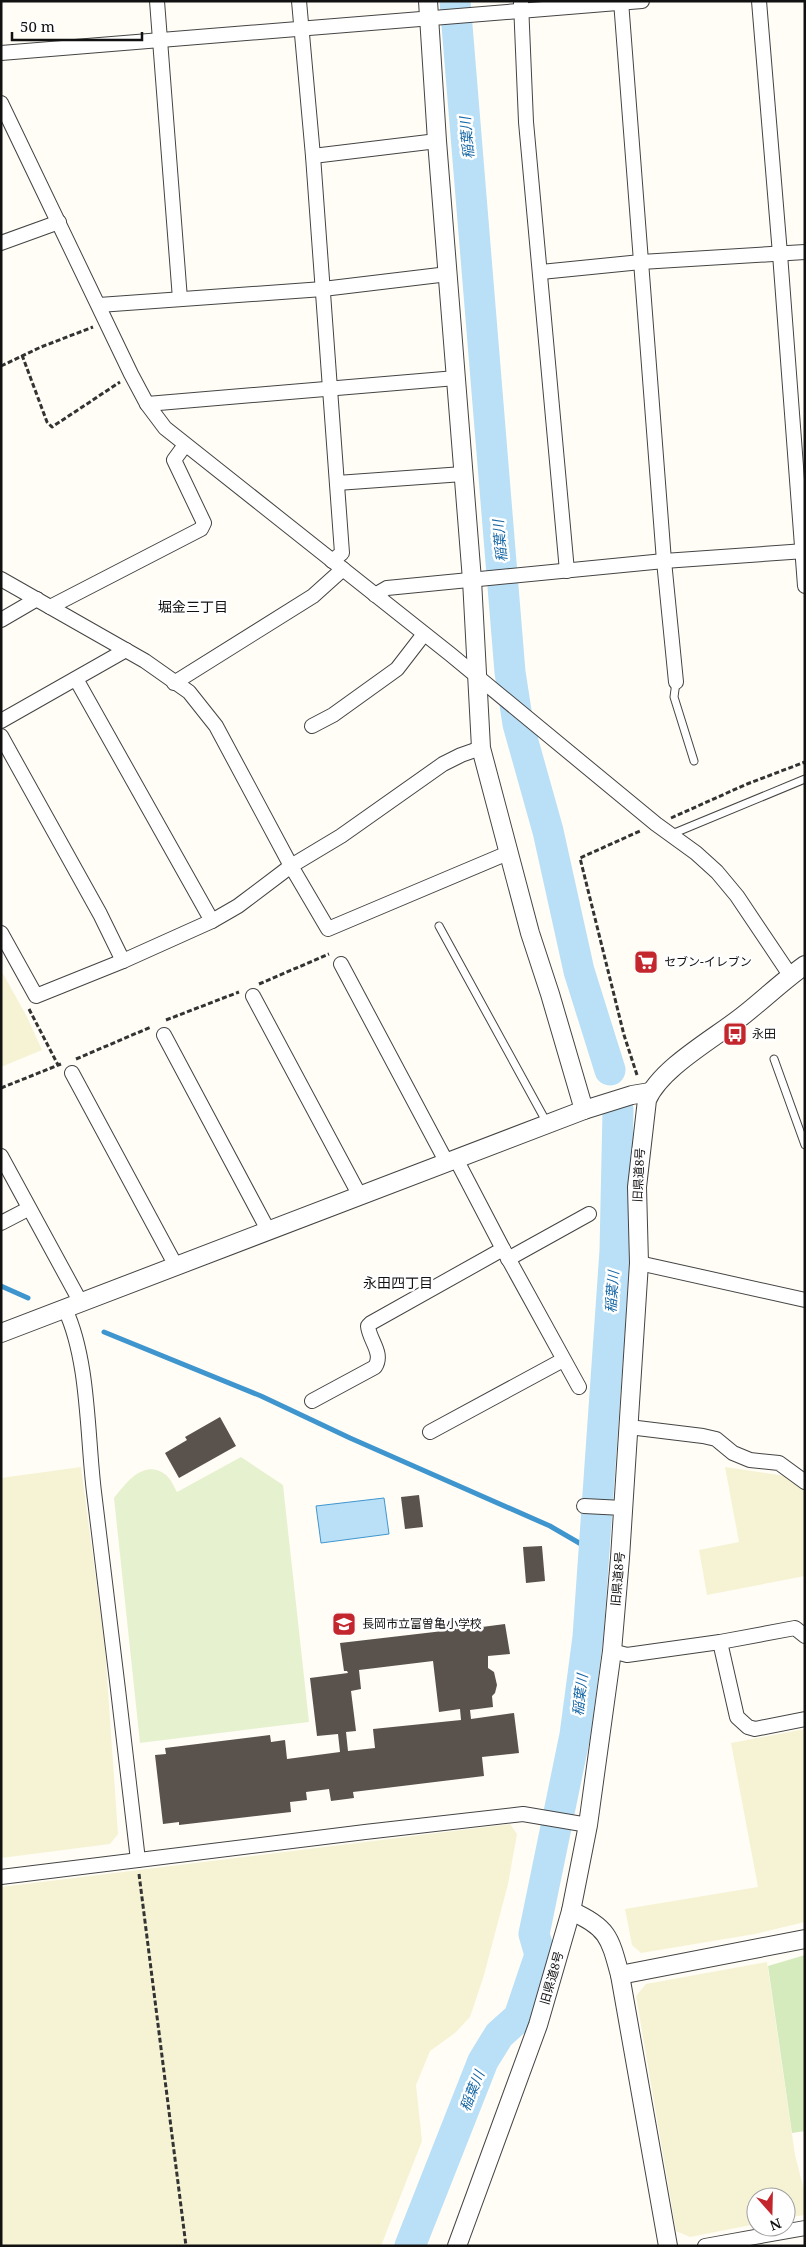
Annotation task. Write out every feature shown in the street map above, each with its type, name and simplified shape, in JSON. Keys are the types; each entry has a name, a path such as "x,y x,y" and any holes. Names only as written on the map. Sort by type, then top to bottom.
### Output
{"street":[{"path":"157,1 180,299"},
{"path":"174,683 313,596 337,565 342,553 313,156 299,1"},
{"path":"1,53 301,28 428,10 642,1"},
{"path":"759,1 804,551 805,586"},
{"path":"621,2 664,561 676,682"},
{"path":"521,6 526,122 567,571"},
{"path":"428,10 472,580 481,748 530,933 584,1110"},
{"path":"1,103 131,374 147,404 165,428 424,634 717,872 798,970 744,1015 669,1072 650,1092 632,1095 584,1110 1,1333"},
{"path":"313,156 437,141"},
{"path":"1,243 59,222"},
{"path":"541,272 641,262 805,252"},
{"path":"99,305 323,289 448,274"},
{"path":"147,404 456,378"},
{"path":"50,607 201,529 204,523 174,460 185,445"},
{"path":"337,483 463,474"},
{"path":"375,595 387,588 664,561 804,551"},
{"path":"1,580 146,661 189,692 216,726 291,866 328,929 508,853"},
{"path":"1,620 37,599"},
{"path":"312,726 332,715 397,669 424,634"},
{"path":"1,721 126,650"},
{"path":"76,679 212,922"},
{"path":"1,736 100,914 123,961"},
{"path":"1,933 36,996 212,922 238,906 291,866 341,836 443,764 481,748"},
{"path":"341,964 579,1387"},
{"path":"248,991 360,1196"},
{"path":"161,1027 268,1230"},
{"path":"72,1073 176,1266"},
{"name":"旧県道8号","path":"457,2246 538,2025 571,1911 588,1825 612,1651 619,1508 629,1428 639,1263 637,1188 643,1122 650,1092"},
{"path":"1,1156 28,1208 73,1306 138,1860"},
{"path":"1,1222 28,1208"},
{"path":"312,1401 375,1367 378,1361 378,1353 368,1330 371,1322 589,1214"},
{"path":"639,1263 805,1300"},
{"path":"430,1432 563,1360"},
{"path":"629,1428 703,1436 716,1440 733,1453 750,1460 779,1463 805,1482"},
{"path":"584,1506 619,1508"},
{"path":"612,1651 627,1655 720,1642 795,1628 805,1636"},
{"path":"720,1642 737,1717 743,1723 755,1729 805,1719"},
{"path":"1,1877 523,1814 588,1825"},
{"path":"571,1911 588,1918 608,1936 620,1975 668,2246"},
{"path":"620,1975 805,1939"},
{"path":"705,2246 805,2228"}],"lane":[{"path":"676,682 674,697 694,761"},
{"path":"672,834 805,779"},
{"path":"439,926 548,1125"},
{"path":"774,1059 805,1145"}],"path":[{"path":"1,366 22,355 106,322"},
{"path":"22,355 47,422 52,427 131,374"},
{"path":"637,1075 624,1035 580,858 747,784 805,762"},
{"path":"1,1088 161,1027 335,952 341,964"},
{"path":"138,1860 186,2246"}],"shaded area":[{"path":"1,970 27,1017 42,1050 1,1067"},
{"path":"81,1467 105,1648 118,1834 110,1844 1,1858 1,1478"},
{"path":"725,1467 786,1476 805,1491 805,1576 707,1595 699,1550 739,1542"},
{"path":"805,1729 805,1922 755,1934 641,1953 632,1945 625,1909 758,1887 731,1743"},
{"path":"510,1824 517,1834 508,1884 484,1975 470,2017 455,2033 430,2051 416,2085 422,2141 381,2246 1,2246 1,1887"},
{"path":"767,1962 795,2155 805,2194 805,2215 796,2216 796,2187 746,2187 746,2226 690,2237 676,2231 636,1996 646,1984"}],"green space":[{"path":"241,1457 283,1485 309,1722 140,1743 114,1498 130,1480 143,1471 150,1469 158,1470 166,1475 177,1492"},
{"path":"805,1955 805,2131 792,2133 768,1966"}],"water":[{"path":"384,1498 389,1534 321,1543 316,1506"}],"building":[{"path":"220,1417 236,1446 179,1478 165,1453 187,1440 185,1437"},
{"path":"419,1495 423,1527 405,1529 401,1497"},
{"path":"542,1546 545,1581 526,1583 523,1547"},
{"path":"505,1624 510,1654 488,1656 488,1668 494,1672 497,1685 492,1696 493,1707 470,1710 471,1719 514,1713 519,1753 482,1757 484,1776 353,1792 354,1798 331,1801 329,1789 306,1792 307,1800 290,1802 291,1812 179,1825 179,1822 163,1824 155,1755 166,1754 165,1748 270,1735 271,1742 285,1740 287,1759 340,1752 338,1734 317,1736 310,1678 348,1673 344,1671 340,1643 443,1631 443,1627 458,1625 459,1630","holes":["433,1661 439,1712 460,1709 461,1720 373,1729 375,1748 348,1751 346,1732 356,1731 351,1691 361,1689 359,1670"]}],"waterway":[{"name":"稲葉川","path":"455,1 510,672 518,724 548,831 579,971 610,1070"},
{"name":"稲葉川","path":"410,2246 483,2061 499,2035 519,2017 540,1955 534,1934 575,1735 588,1637 615,1251 618,1110"},
{"path":"1,1286 28,1298"},
{"path":"104,1332 261,1396 350,1438 550,1526 593,1551"}],"place":[{"name":"セブン-イレブン","path":"646,962"},
{"name":"永田","path":"735,1034"},
{"name":"長岡市立富曽亀小学校","path":"344,1624"}],"district":[{"name":"堀金三丁目","path":"193,607"},
{"name":"永田四丁目","path":"398,1283"}]}
